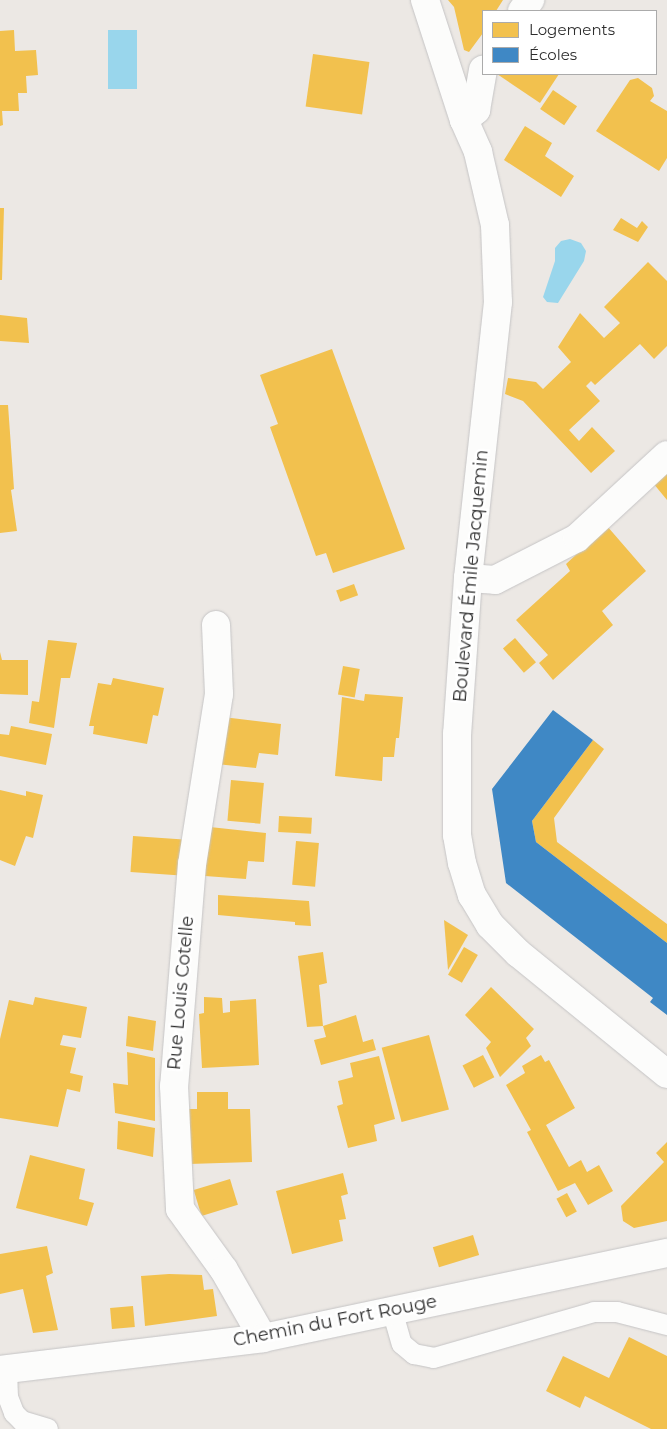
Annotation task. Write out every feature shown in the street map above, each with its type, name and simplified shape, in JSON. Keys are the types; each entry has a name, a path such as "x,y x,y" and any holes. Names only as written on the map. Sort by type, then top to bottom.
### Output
{"street":[{"name":"Boulevard Émile Jacquemin","path":"424,0 464,120 478,152 495,225 498,302 468,578 457,734 457,834 472,895 490,924 518,953 667,1074"},
{"path":"464,120 476,110 482,75"},
{"path":"468,578 495,580 577,538 667,454"},
{"name":"Rue Louis Cotelle","path":"216,625 219,694 192,864 174,1086 180,1209 224,1270 263,1338"},
{"name":"Chemin du Fort Rouge","path":"4,1370 263,1338 667,1253"}],"lane":[{"path":"392,1310 402,1344 414,1354 434,1358 594,1312 616,1312 667,1325"},
{"path":"4,1370 8,1398 14,1413 22,1421 48,1429"}],"water":[{"path":"108,30 137,30 137,89 108,89"},
{"path":"570,239 581,243 586,251 584,261 558,303 547,302 543,297 555,261 555,248 561,241"}],"building: Logements":[{"path":"448,0 503,0 497,10 482,10 482,34 469,52 464,50 454,7"},
{"path":"14,30 15,51 36,50 38,75 26,76 27,93 18,93 19,111 2,111 3,125 0,126 0,31"},
{"path":"313,54 369,62 362,114 306,106"},
{"path":"498,75 558,75 540,103"},
{"path":"638,78 652,88 654,96 650,101 667,111 667,158 659,171 596,131 630,80"},
{"path":"553,90 577,106 564,125 540,109"},
{"path":"525,126 552,143 545,156 574,176 561,197 504,160"},
{"path":"0,208 4,208 2,280 0,280"},
{"path":"621,218 637,228 642,221 648,227 638,242 613,230"},
{"path":"648,262 667,281 667,346 654,359 640,344 595,385 591,381 586,386 600,401 569,430 579,441 592,427 615,451 591,473 523,401 505,394 508,378 536,382 543,389 571,362 558,347 580,313 604,338 620,323 604,307"},
{"path":"0,315 27,318 29,343 0,341"},
{"path":"332,349 405,549 333,573 326,553 316,556 270,427 278,424 260,375"},
{"path":"0,405 8,405 14,489 11,490 17,531 0,533"},
{"path":"667,470 667,500 653,483"},
{"path":"607,526 646,571 602,611 613,625 553,680 539,663 548,655 516,620 570,571 566,564"},
{"path":"354,584 358,595 340,602 336,590"},
{"path":"515,638 536,662 524,673 503,648"},
{"path":"48,640 77,643 70,678 61,678 54,728 29,723 32,701 39,702"},
{"path":"0,652 2,660 28,660 28,695 0,694"},
{"path":"343,666 360,669 355,698 338,695"},
{"path":"113,678 164,688 158,716 153,715 147,744 93,734 94,726 89,726 98,683 111,685"},
{"path":"365,694 403,697 399,738 396,738 394,757 383,757 382,781 335,776 342,697 364,701"},
{"path":"223,717 281,724 278,755 259,753 256,768 216,764"},
{"path":"11,726 52,734 46,765 0,756 0,734 9,735"},
{"path":"593,740 604,749 554,818 557,842 667,924 667,943 536,842 532,821"},
{"path":"231,780 264,783 260,824 227,821"},
{"path":"0,790 26,796 26,791 43,795 33,838 26,836 15,866 0,860"},
{"path":"279,816 312,818 311,834 278,832"},
{"path":"210,827 266,833 264,862 248,861 246,879 205,876"},
{"path":"133,836 187,840 184,876 130,872"},
{"path":"296,841 319,843 315,887 292,885"},
{"path":"218,895 309,901 311,926 295,925 295,922 218,915"},
{"path":"444,920 468,935 448,970"},
{"path":"464,947 478,955 462,983 448,975"},
{"path":"323,952 327,983 319,985 323,1026 307,1027 298,956"},
{"path":"491,987 534,1029 526,1038 531,1046 500,1077 486,1048 491,1042 465,1015"},
{"path":"35,997 87,1007 81,1038 63,1035 60,1045 76,1048 70,1073 83,1076 80,1092 67,1089 58,1127 0,1118 0,1039 9,1000 33,1005"},
{"path":"204,997 222,998 223,1013 230,1012 230,1001 256,999 259,1065 202,1068 199,1014 204,1013"},
{"path":"356,1015 363,1042 373,1039 376,1050 321,1065 314,1040 326,1037 323,1026"},
{"path":"128,1016 156,1021 153,1051 126,1046"},
{"path":"429,1035 449,1109 402,1122 382,1048"},
{"path":"127,1052 155,1058 155,1121 115,1113 113,1083 128,1085"},
{"path":"483,1055 494,1077 474,1088 463,1065"},
{"path":"541,1055 545,1062 549,1060 575,1108 546,1125 569,1167 581,1160 587,1172 599,1165 613,1191 588,1205 575,1183 558,1191 527,1132 531,1130 506,1085 525,1073 522,1066"},
{"path":"379,1056 395,1119 374,1125 377,1141 348,1148 337,1106 343,1104 338,1081 353,1077 350,1063"},
{"path":"197,1092 228,1092 228,1109 250,1109 252,1162 189,1164 189,1109 197,1109"},
{"path":"118,1121 155,1128 153,1157 117,1149"},
{"path":"667,1142 667,1221 634,1228 623,1221 621,1206 664,1162 656,1153"},
{"path":"30,1155 85,1169 79,1199 94,1203 87,1226 16,1208"},
{"path":"343,1173 348,1194 341,1196 346,1219 339,1220 343,1241 292,1254 276,1191"},
{"path":"230,1179 238,1205 202,1216 194,1190"},
{"path":"567,1193 577,1212 566,1217 556,1199"},
{"path":"473,1235 479,1255 439,1267 433,1247"},
{"path":"47,1246 53,1273 46,1276 58,1330 33,1333 23,1289 0,1294 0,1254"},
{"path":"169,1274 202,1275 204,1290 213,1289 217,1316 145,1326 141,1276"},
{"path":"133,1306 135,1327 112,1329 110,1308"},
{"path":"629,1337 667,1356 667,1429 651,1429 585,1396 580,1408 546,1391 563,1356 609,1378"}],"building: Écoles":[{"path":"553,710 593,740 532,821 536,842 667,943 667,1015 650,1002 653,998 506,883 492,789"}]}
